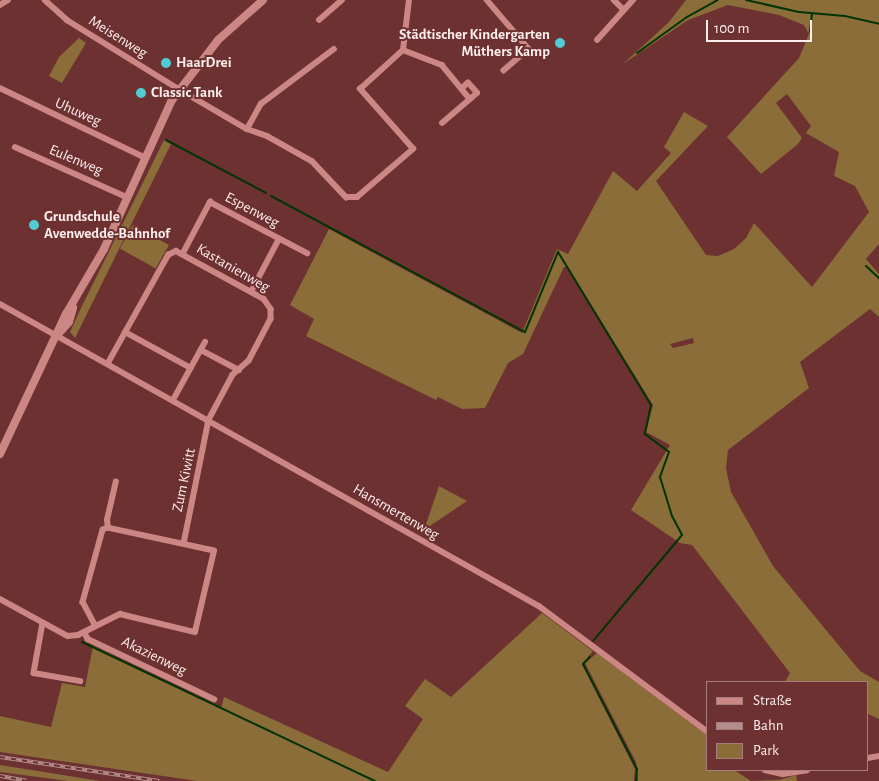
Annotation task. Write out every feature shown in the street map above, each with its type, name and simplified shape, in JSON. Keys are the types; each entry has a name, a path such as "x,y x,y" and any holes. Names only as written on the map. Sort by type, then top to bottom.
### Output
{"street":[{"path":"0,5 8,0"},
{"name":"Meisenweg","path":"44,0 88,34 181,90 247,129 267,136 312,161 346,197 357,197 413,149 360,89 403,50"},
{"path":"0,454 59,334 66,314 73,308 96,261 100,246 110,231 169,111 172,100 218,40 263,0"},
{"path":"319,20 342,0"},
{"path":"409,0 403,50 434,60 470,98 442,123"},
{"path":"487,0 529,49 504,71"},
{"path":"614,0 623,9"},
{"path":"597,40 633,0"},
{"path":"247,129 261,104 334,49"},
{"name":"Uhuweg","path":"0,88 146,158"},
{"name":"Eulenweg","path":"16,147 127,197"},
{"name":"Espenweg","path":"183,253 210,202 307,254"},
{"name":"Espenweg","path":"251,292 280,240"},
{"name":"Kastanienweg","path":"108,363 168,255 176,251 183,253 268,303 271,319 249,361 238,370 209,420"},
{"name":"Hansmertenweg","path":"0,304 59,334 539,606 706,731"},
{"path":"125,332 191,368"},
{"path":"173,400 206,342"},
{"path":"201,350 238,370"},
{"name":"Zum Kiwitt","path":"184,544 209,420"},
{"path":"108,528 106,520 116,482"},
{"path":"108,528 184,544"},
{"path":"96,626 83,602 101,534 108,528"},
{"name":"Akazienweg","path":"0,599 68,636 85,632 120,614 195,632 214,551 184,544"},
{"path":"43,623 34,673 80,681"},
{"name":"Akazienweg","path":"85,632 88,638 214,699"},
{"path":"769,771 783,774 801,771"}],"green space":[{"path":"686,0 879,0 879,244 866,259 879,274 879,317 870,309 800,362 809,388 728,450 726,468 731,492 773,566 860,671 879,682 879,719 869,714 869,681 786,681 790,673 692,545 680,543 631,510 670,445 646,432 653,405 568,267 564,267 523,354 508,363 485,408 462,409 438,397 436,400 306,336 314,319 290,305 329,229 522,333 557,249 568,254 613,171 637,191 671,153 664,147 684,112 708,126 656,181 706,255 718,256 734,249 746,238 754,223 812,287 869,212 855,186 834,176 839,152 806,133 811,126 787,94 776,103 802,138 798,144 761,174 727,137 799,58 809,34 804,25 779,15 728,5 688,20 623,64 669,22","holes":["693,338 694,343 673,348 670,344"]},
{"path":"79,38 86,43 62,83 49,76 59,57"},
{"path":"164,140 171,144 75,338 70,332"},
{"path":"133,225 169,245 156,268 120,249"},
{"path":"439,486 467,501 424,530"},
{"path":"542,613 593,651 582,664 635,769 634,781 197,781 0,752 0,716 51,727 62,683 85,687 93,646 221,708 224,697 388,772 423,719 405,706 425,679 451,697"},
{"path":"597,653 706,735 706,771 736,771 751,781 638,781 636,762 585,663"},
{"path":"0,765 100,781 68,781 0,772"},
{"path":"796,775 797,781 751,781 779,780"}],"waterway":[{"path":"637,53 687,17 718,0"},
{"path":"746,0 799,12 845,16 879,24"},
{"path":"810,32 812,13"},
{"path":"166,140 266,193"},
{"path":"271,196 525,332 558,252"},
{"path":"558,252 651,405 645,434 669,452 660,477 672,516 682,535 593,641"},
{"path":"866,266 879,278"},
{"path":"82,642 375,781"},
{"path":"590,657 583,664 637,769 636,781"}],"railway":[{"path":"0,757 159,781"},
{"path":"0,776 27,781"}],"place":[{"name":"Städtischer Kindergarten Müthers Kamp","path":"560,43"},
{"name":"HaarDrei","path":"166,63"},
{"name":"Classic Tank","path":"141,93"},
{"name":"Grundschule Avenwedde-Bahnhof","path":"34,225"}]}
